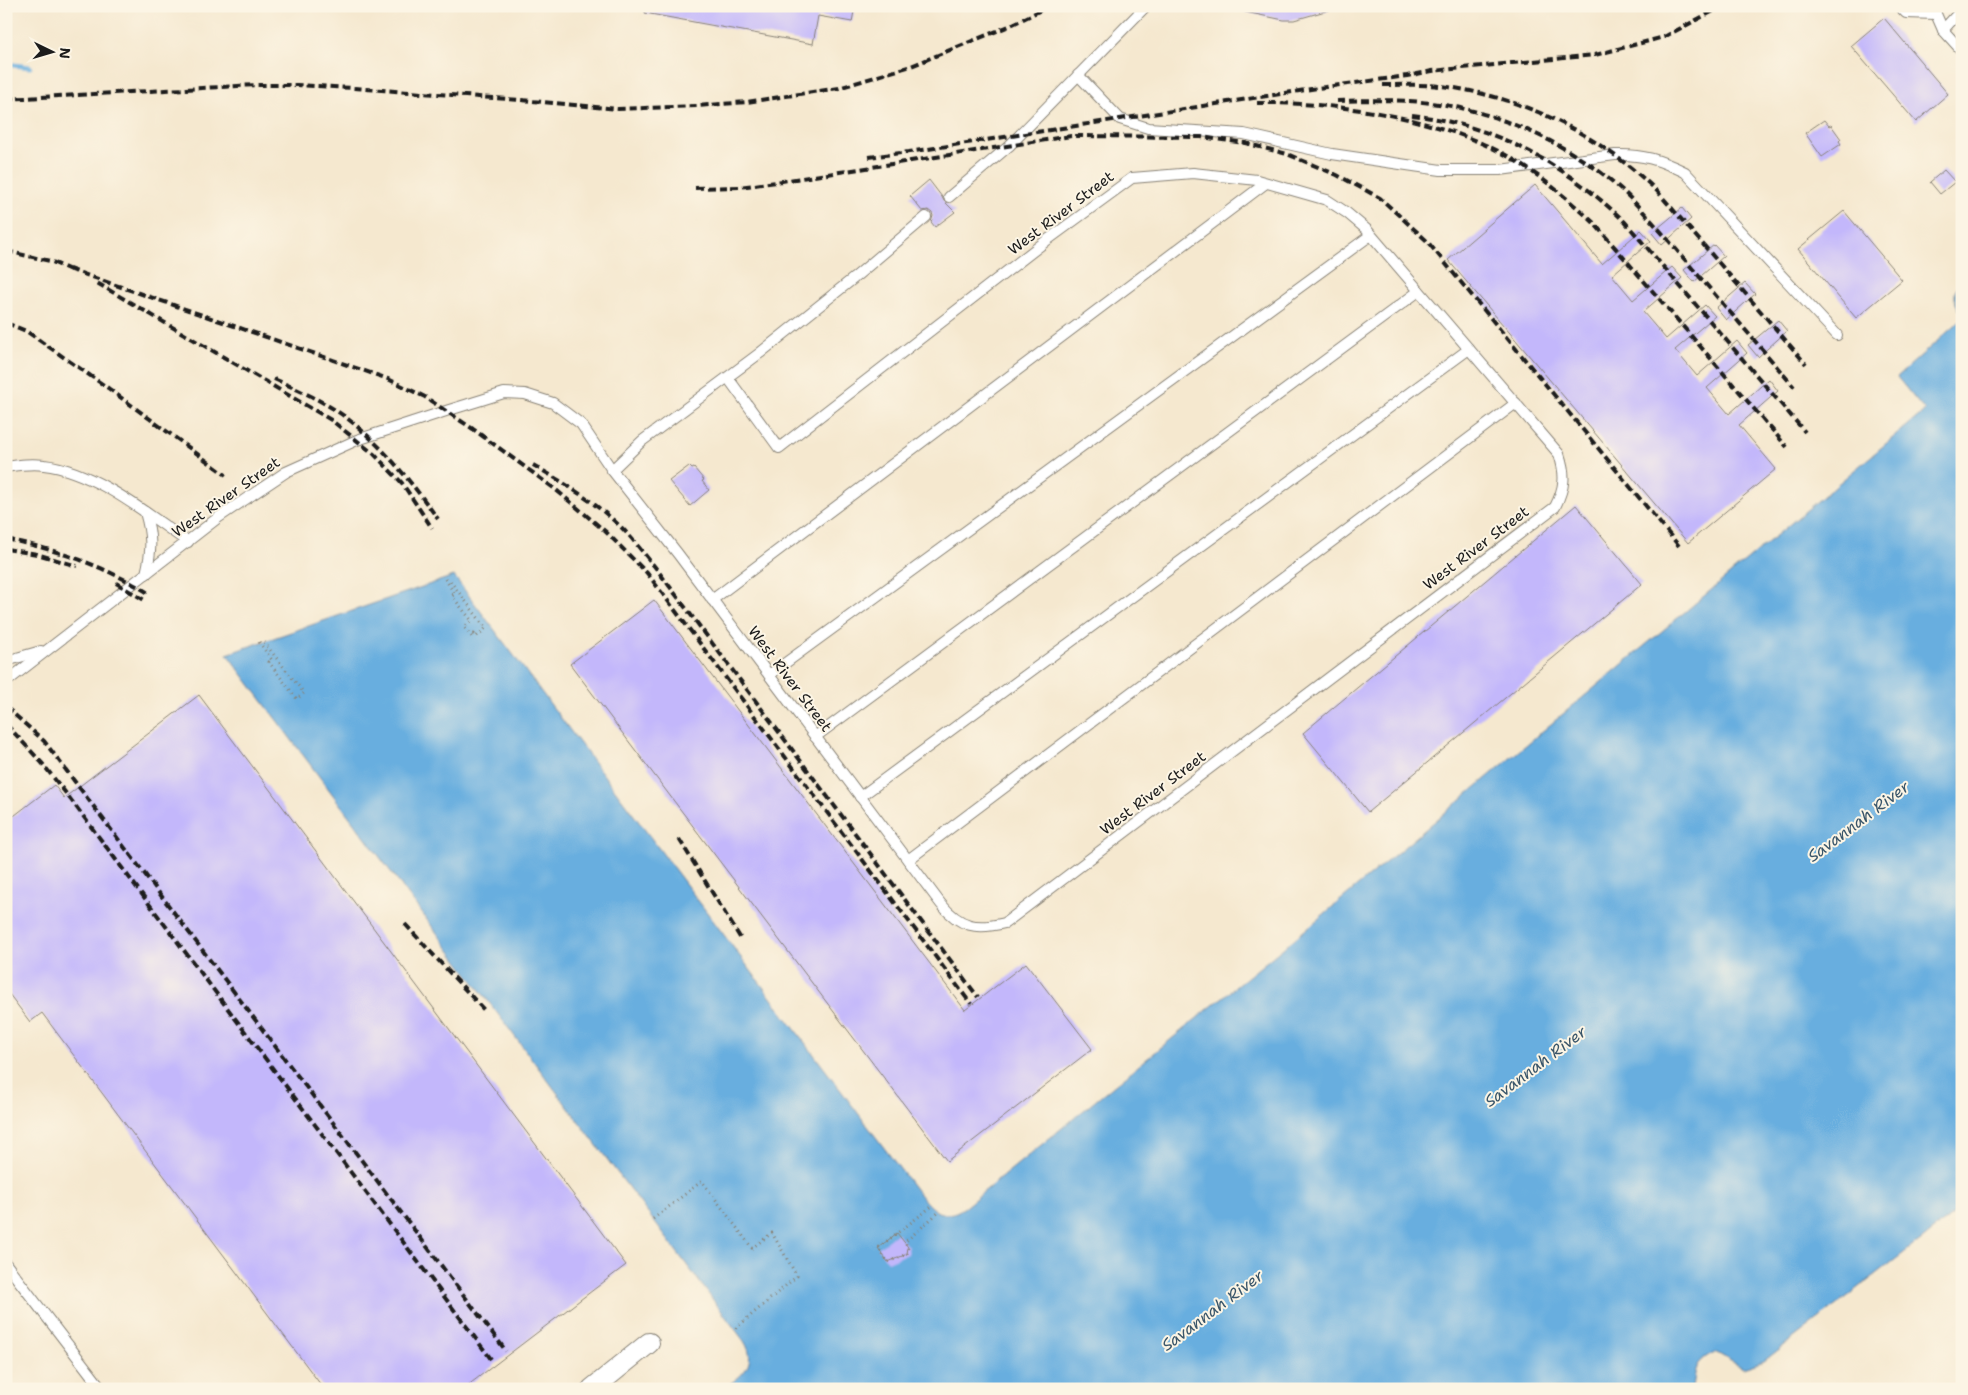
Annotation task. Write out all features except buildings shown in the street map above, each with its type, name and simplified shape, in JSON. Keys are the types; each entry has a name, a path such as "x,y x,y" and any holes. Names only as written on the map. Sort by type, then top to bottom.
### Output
{"street":[{"path":"592,1389 649,1343"}],"lane":[{"path":"948,197 1008,146 1146,6"},
{"path":"1899,6 1906,13 1935,10 1943,30 1962,51"},
{"path":"1943,30 1962,9"},
{"path":"1078,75 1120,119 1148,128 1244,134 1291,146 1380,162 1441,170 1500,170 1615,155 1634,154 1661,160 1685,172 1837,335"},
{"name":"West River Street","path":"6,682 219,518 286,472 357,440 504,393 525,394 552,403 581,424 612,470 952,917 966,924 989,927 1005,922 1076,870 1555,507 1563,491 1564,469 1559,454 1371,235 1347,213 1327,200 1266,183 1193,173 1132,178 1046,241 779,448 728,378"},
{"path":"712,600 1266,183"},
{"path":"612,470 642,442 728,378 926,218"},
{"path":"769,675 1371,235"},
{"path":"815,737 1420,291"},
{"path":"860,796 1469,349"},
{"path":"908,860 1516,403"},
{"path":"6,467 27,464 60,468 88,477 145,512 188,542"},
{"path":"145,512 151,533 151,554 146,574"},
{"path":"6,660 48,650"},
{"path":"6,1264 102,1389"}],"path":[{"path":"446,579 486,628 476,637 474,634 472,637 464,627 472,621 452,596 455,594 446,579"},
{"path":"261,642 304,693 297,699 269,662 272,660 261,642"},
{"path":"653,1219 702,1180 752,1248 772,1233 797,1276 735,1329"},
{"path":"930,1207 878,1248 888,1262 907,1254 908,1247 905,1242 939,1212"}],"water":[{"path":"1962,282 1962,313 1957,306 1955,293"},
{"name":"Savannah River","path":"1962,319 1962,1208 1764,1361 1743,1368 1717,1353 1706,1357 1697,1367 1693,1389 723,1389 742,1374 749,1363 750,1357 744,1341 227,654 454,576 915,1189 931,1207 943,1214 949,1214 965,1207 1293,940 1925,411 1897,377"}],"waterway":[{"path":"6,64 30,67"}],"railway":[{"path":"6,99 256,85 297,85 521,100 618,109 747,102 839,88 911,66 1009,26 1049,6"},
{"path":"869,157 1432,71 1595,55 1664,37 1723,6"},
{"path":"1383,85 1448,87 1506,100 1561,122 1611,153 1657,191 1806,364"},
{"path":"1337,101 1414,101 1439,104 1488,115 1536,134 1560,146 1603,174 1642,210 1794,387"},
{"path":"1257,103 1319,105 1382,114 1414,121 1445,129 1474,140 1502,153 1526,168 1561,193 1593,222 1787,447"},
{"path":"1412,115 1443,120 1472,128 1527,150 1553,165 1602,201 1625,222 1805,432"},
{"path":"695,188 740,187 1071,136 1201,137 1245,143 1287,154 1337,175 1380,198 1426,240 1679,546"},
{"path":"6,251 50,261 75,272"},
{"path":"69,269 388,379 425,397 473,429 555,489 606,532 647,573 971,1004"},
{"path":"97,283 331,420 374,454 402,483 432,528"},
{"path":"6,323 26,331 108,388 226,475"},
{"path":"274,379 303,392 340,413 374,441 397,466 438,519"},
{"path":"533,465 591,502 622,528 635,542 978,997"},
{"path":"6,539 44,548 81,560 116,575 150,594"},
{"path":"6,549 37,554 77,566"},
{"path":"116,583 146,601"},
{"path":"6,707 44,741 506,1351"},
{"path":"6,724 42,763 68,796 491,1359"},
{"path":"679,839 741,939"},
{"path":"405,924 484,1010"}]}
